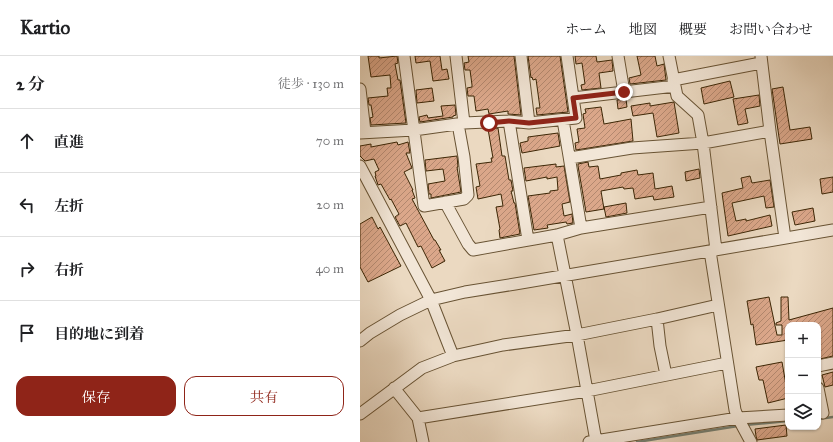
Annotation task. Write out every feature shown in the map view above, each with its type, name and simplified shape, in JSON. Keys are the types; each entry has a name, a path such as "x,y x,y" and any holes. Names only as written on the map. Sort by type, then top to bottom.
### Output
{"street":[{"path":"404,56 424,206 464,199 468,196 456,56"},
{"path":"521,56 529,123"},
{"path":"360,89 362,132 414,130 461,124 509,121 529,123 576,118 568,56"},
{"path":"618,56 624,92"},
{"path":"669,56 677,96 698,115 711,207 718,305 727,363 735,410 751,442"},
{"path":"573,98 624,92 674,83 761,59 785,238"},
{"path":"563,120 581,228"},
{"path":"509,121 528,240"},
{"path":"570,158 632,148 703,142 770,131"},
{"path":"360,166 431,300 453,356"},
{"path":"445,202 468,244 473,250 557,235 581,228 711,207"},
{"path":"360,341 370,333 400,315 431,300 465,292 833,230"},
{"path":"557,235 587,391 592,441 738,418 785,415"},
{"path":"362,410 422,368 453,356 502,345 577,335 718,305"},
{"path":"657,319 660,346 666,375"},
{"path":"418,418 587,391 727,363"},
{"path":"821,365 833,363"},
{"path":"394,388 418,418 423,442"},
{"path":"820,394 825,413"}],"building":[{"path":"368,56 379,56 379,58 397,56 398,63 395,64 398,80 400,80 406,123 371,125 370,118 373,117 368,98 388,96 387,88 391,88 390,75 371,77"},
{"path":"415,56 440,56 442,70 447,69 449,79 433,81 430,61 416,63"},
{"path":"468,56 514,56 521,115 508,114 508,111 489,114 488,109 476,111 474,96 468,96 467,88 472,87 472,85 470,70 465,70 464,63 469,62"},
{"path":"528,56 560,56 568,112 537,115 536,108 540,108 536,79 533,80 532,77 531,78"},
{"path":"575,56 596,56 597,62 612,60 613,71 599,73 601,88 582,90 581,85 585,84 582,63 576,64"},
{"path":"637,56 655,56 657,66 664,64 666,80 630,84 629,78 641,75"},
{"path":"730,81 734,97 704,104 701,88"},
{"path":"783,87 790,130 810,127 812,139 780,144 772,89"},
{"path":"432,88 434,101 417,103 416,90"},
{"path":"759,95 760,106 745,109 748,123 738,125 733,99"},
{"path":"626,99 627,107 618,109 617,100"},
{"path":"674,102 679,133 657,137 653,113 633,116 631,106 650,103 650,106"},
{"path":"455,105 456,115 453,117 420,122 419,117 427,115 428,118 443,116 441,106"},
{"path":"601,107 604,124 631,119 633,141 576,150 575,143 579,142 577,129 585,128 583,114 586,113 585,109"},
{"path":"498,128 502,156 505,156 509,180 511,180 513,191 511,191 515,203 520,234 500,238 496,207 503,206 501,194 478,199 476,187 480,186 476,164 492,162 491,158 493,158 488,129"},
{"path":"558,133 560,146 522,153 520,143 528,141 528,137"},
{"path":"397,142 398,145 408,142 410,153 406,153 412,168 404,172 413,190 415,198 412,199 441,250 439,250 445,261 432,268 421,246 418,247 406,223 400,226 395,217 399,214 381,184 378,185 375,172 379,170 374,159 365,161 360,156 360,146 371,144 371,147"},
{"path":"457,156 457,167 461,192 431,198 428,184 445,181 443,169 426,171 425,160"},
{"path":"588,162 589,167 598,166 600,179 637,170 638,175 653,173 655,189 672,186 674,197 654,200 653,196 635,199 633,188 624,189 623,187 601,191 604,209 586,212 578,164"},
{"path":"556,164 556,167 564,166 570,202 562,204 564,216 572,214 573,223 567,224 566,222 547,225 548,228 534,230 528,196 550,193 550,191 558,190 557,177 547,179 547,177 526,181 524,168"},
{"path":"699,169 700,178 686,181 685,172"},
{"path":"750,176 752,183 770,180 774,207 766,208 764,196 732,203 736,221 746,219 746,221 770,215 772,226 728,236 722,193 743,188 741,178"},
{"path":"833,177 833,192 822,194 820,179"},
{"path":"626,203 627,213 606,217 604,207"},
{"path":"813,208 815,221 795,225 792,212"},
{"path":"372,217 378,229 380,227 401,266 368,282 360,267 360,224"},
{"path":"769,297 777,335 782,335 782,325 776,325 776,323 781,321 781,297 788,297 789,320 833,308 833,356 821,359 821,322 785,322 785,340 756,345 753,324 751,325 747,301"},
{"path":"782,362 785,379 785,399 768,403 763,380 759,380 756,367"},
{"path":"833,372 833,385 825,387 822,375"},
{"path":"785,425 787,436 757,440 755,429"}],"waterway":[{"path":"821,419 833,417"},
{"path":"745,425 785,421"},
{"path":"637,442 738,426"}],"route":[{"path":"489,123 509,121 529,123 576,118 573,98 624,92"}]}
